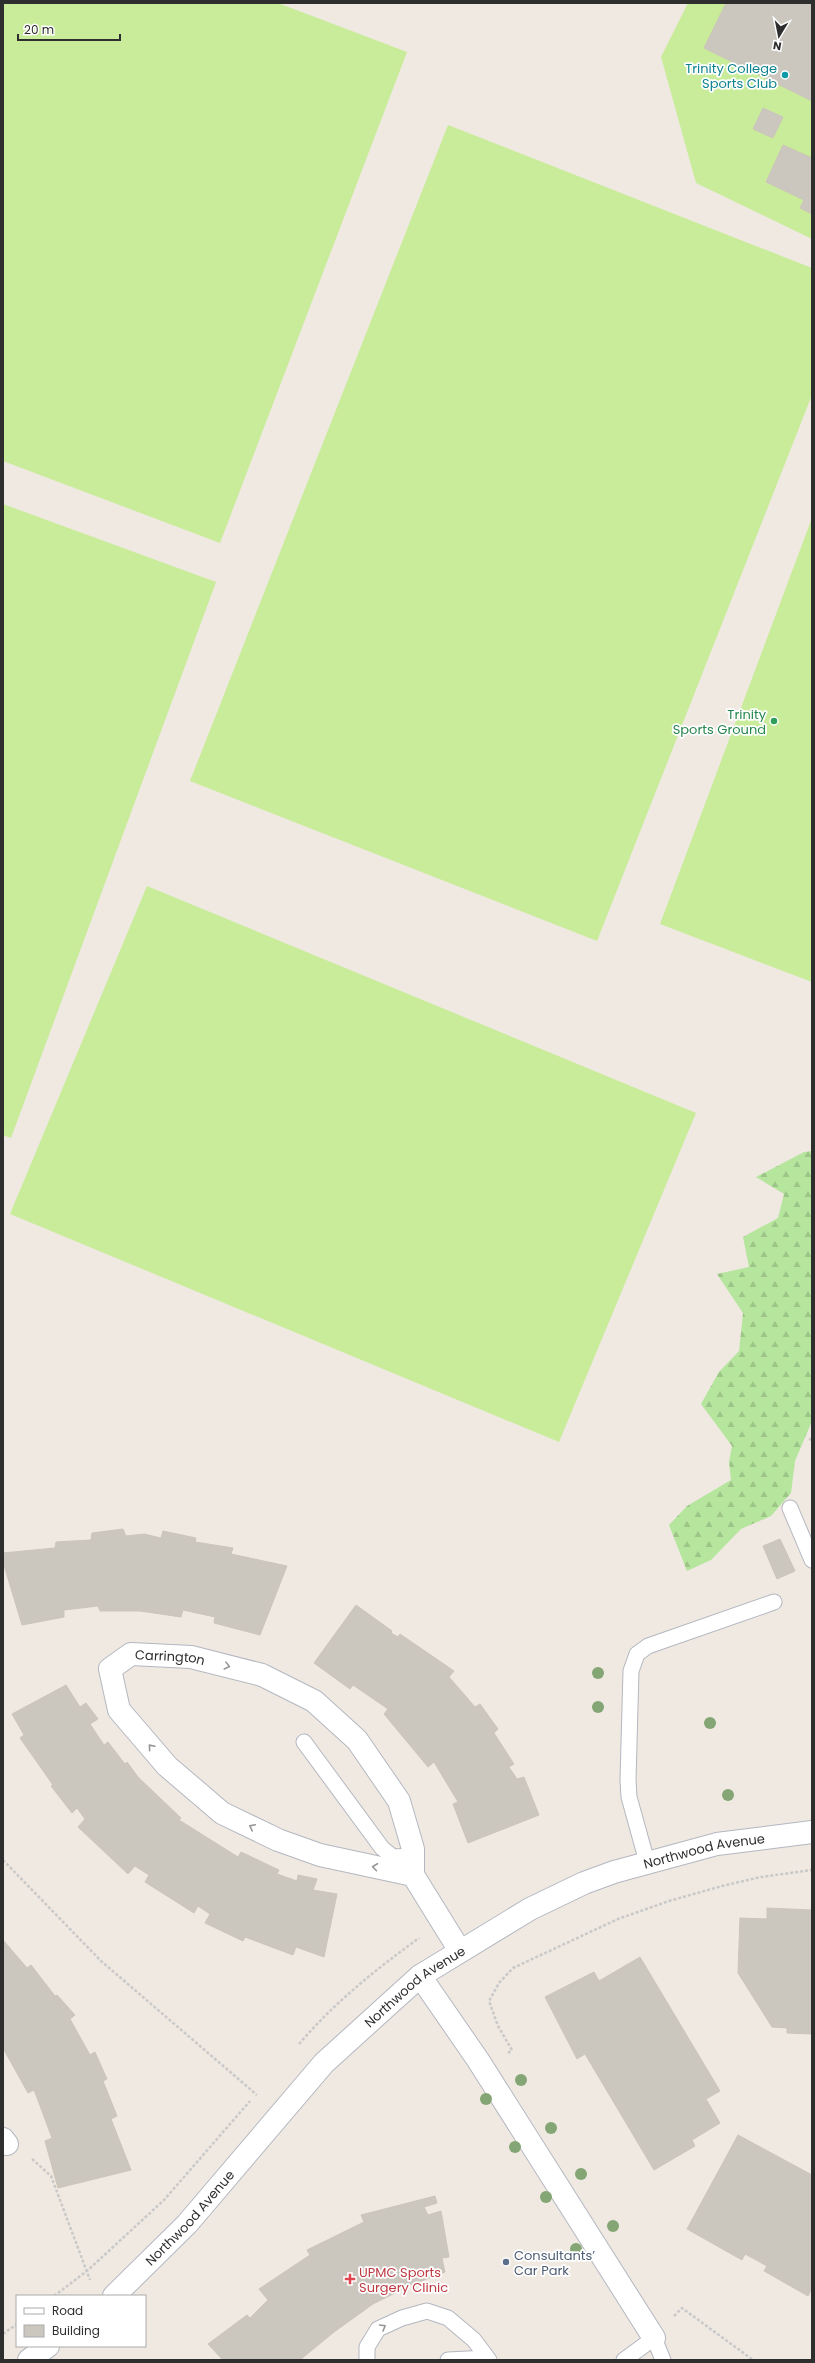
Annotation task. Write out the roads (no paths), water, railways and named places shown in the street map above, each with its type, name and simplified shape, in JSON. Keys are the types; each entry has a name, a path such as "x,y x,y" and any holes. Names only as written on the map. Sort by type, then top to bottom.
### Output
{"street":[{"name":"Carrington","path":"413,1865 320,1855 278,1840 222,1812 167,1766 119,1710 110,1669 131,1654 191,1657 262,1675 314,1701 357,1740 399,1801 413,1849 413,1865 460,1951"},
{"name":"Northwood Avenue","path":"115,2295 187,2224 324,2064 420,1976 530,1909 584,1883 647,1862 717,1844 812,1832"},
{"path":"420,1976 444,2007 485,2070 654,2338"},
{"path":"29,2360 47,2347"}],"lane":[{"path":"790,1508 812,1560"},
{"path":"647,1862 629,1797 628,1780 631,1671 637,1654 648,1646 774,1602"},
{"path":"304,1742 382,1848 393,1857 413,1865"},
{"path":"367,2360 367,2347 378,2329 402,2318 426,2311 448,2318 474,2340 488,2359"},
{"path":"624,2360 654,2338 663,2360"},
{"path":"448,2360 488,2359"}],"place":[{"name":"Trinity College Sports Club","path":"785,75"},
{"name":"Trinity Sports Ground","path":"774,721"},
{"name":"Consultants’ Car Park","path":"506,2262"},
{"name":"UPMC Sports Surgery Clinic","path":"350,2279"}]}
